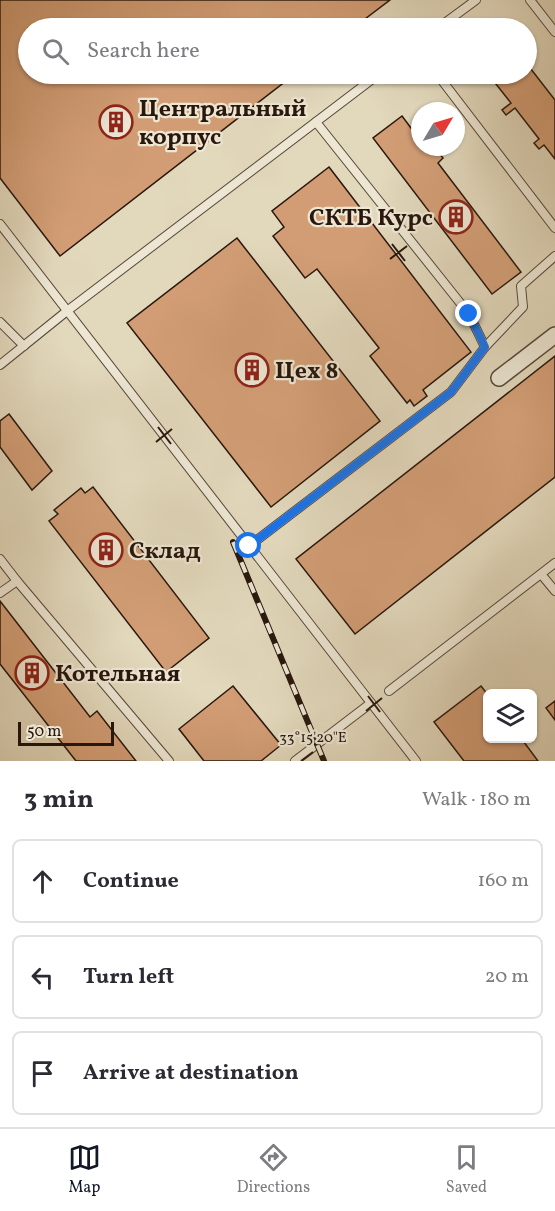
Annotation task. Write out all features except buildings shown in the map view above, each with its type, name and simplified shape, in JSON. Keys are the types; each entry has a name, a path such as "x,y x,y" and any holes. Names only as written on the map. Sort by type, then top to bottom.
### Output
{"street":[{"path":"498,378 555,335"}],"lane":[{"path":"452,18 476,0"},
{"path":"531,0 555,32"},
{"path":"0,365 67,311 366,84"},
{"path":"445,84 555,228"},
{"path":"316,122 469,314 485,347"},
{"path":"0,224 416,761"},
{"path":"249,546 451,392 485,347 523,307 521,286 555,256"},
{"path":"0,322 24,346"},
{"path":"0,558 169,761"},
{"path":"389,691 555,563"},
{"path":"541,574 555,591"},
{"path":"0,593 17,581"},
{"path":"295,761 371,704"}],"railway":[{"path":"233,542 324,761"}],"place":[{"name":"Центральный корпус","path":"116,122"},
{"name":"СКТБ Курс","path":"456,217"},
{"name":"Цех 8","path":"252,370"},
{"name":"Склад","path":"106,550"},
{"name":"Котельная","path":"32,673"}],"route":[{"path":"249,546 451,392 485,347 469,314"}]}
